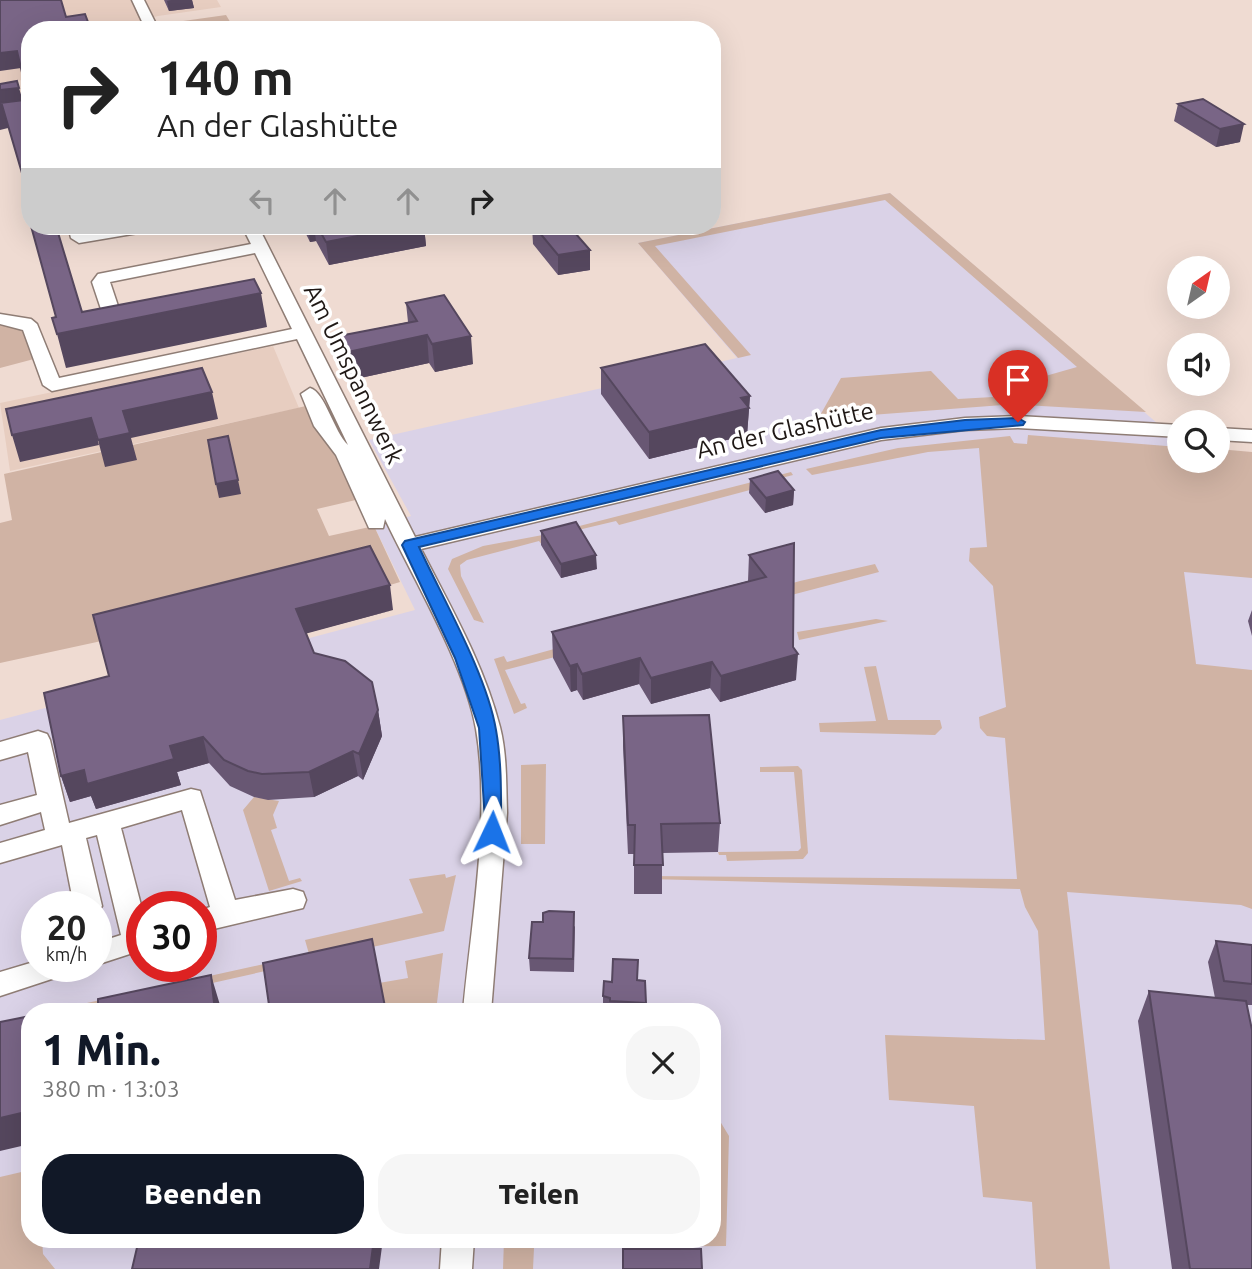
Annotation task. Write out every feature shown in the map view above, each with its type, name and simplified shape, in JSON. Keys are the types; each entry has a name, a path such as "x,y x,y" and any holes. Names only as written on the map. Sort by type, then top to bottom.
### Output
{"street":[{"path":"138,0 148,21"},
{"name":"Am Umspannwerk","path":"255,235 464,658 488,728 494,813 478,1003"},
{"path":"114,321 101,282 104,278 261,247"},
{"path":"0,319 25,323 31,328 52,385 304,332"},
{"path":"310,394 334,442 345,452 376,523"},
{"name":"An der Glashütte","path":"410,545 881,434 965,424 1018,422 1167,430"},
{"path":"1230,435 1252,436"},
{"path":"0,751 38,740 51,800 83,891"},
{"path":"0,853 191,797 208,891"},
{"path":"0,814 51,800"},
{"path":"107,822 126,892"},
{"path":"217,916 293,900"},
{"path":"0,984 21,977"},
{"path":"456,1269 457,1248"}],"shaded area":[{"path":"0,0 217,0 221,7 140,21 21,21 21,80 0,83"},
{"path":"226,15 230,21 183,21"},
{"path":"890,193 1167,432 1167,473 1230,473 1230,460 1252,460 1252,1269 0,1269 0,720 415,610 374,526 411,516 369,440 737,358 638,243 678,235 721,235 721,227"},
{"path":"890,193 1146,412 1024,405 1030,395 1021,383 1077,367 885,200 721,233 721,227"},
{"path":"678,235 710,235 655,246 751,355 738,358 638,243"},
{"path":"0,321 25,327 34,359 0,368"},
{"path":"273,346 299,408 10,471 0,403"},
{"path":"931,371 958,399 993,397 1003,405 818,419 841,378"},
{"path":"306,406 360,499 317,509 329,536 374,526 400,582 390,585 379,581 0,663 0,523 12,520 4,474"},
{"path":"1028,435 1167,446 1167,473 1230,473 1230,450 1252,452 1252,578 1184,572 1196,664 1252,670 1252,909 1241,905 1067,892 1110,1269 1036,1269 1032,1202 983,1197 974,1106 889,1100 885,1035 1045,1040 1038,931 1025,907 1020,889 649,879 648,876 1017,879 1005,738 987,736 980,728 979,717 1006,707 993,586 969,561 970,548 987,547 979,448 928,452 812,475 806,469 898,448 1010,436 1014,443 1027,444"},
{"path":"791,472 793,475 774,480 776,483 619,525 616,521 557,535 542,545 539,541 467,560 460,565 461,576 484,623 474,620 448,569 452,559 483,546 548,534"},
{"path":"875,564 879,572 505,670 521,704 525,703 527,708 514,714 494,659 504,656 507,662 800,581"},
{"path":"876,619 888,621 799,640 797,632"},
{"path":"876,666 888,720 940,720 942,728 935,735 820,732 819,723 876,721 864,667"},
{"path":"546,764 545,844 521,844 521,765"},
{"path":"798,766 802,770 808,853 803,859 727,861 726,855 719,855 718,852 798,851 801,848 794,772 760,772 760,767"},
{"path":"254,797 279,801 273,815 277,828 271,830 289,881 300,878 302,881 269,891 243,810"},
{"path":"445,874 446,878 456,875 444,931 217,982 217,974 309,954 305,940 423,913 409,879"},
{"path":"443,953 437,1003 383,1003 379,983 408,978 405,961"},
{"path":"182,982 216,982 123,1003 87,1003"},
{"path":"721,1123 729,1136 726,1246 721,1246"},
{"path":"21,1172 21,1248 43,1248 43,1254 55,1269 0,1269 0,1177"},
{"path":"504,1248 534,1248 533,1269 503,1269"}],"building":[{"path":"0,0 61,0 66,17 85,14 88,21 21,21 21,68 17,51 0,53"},
{"path":"17,81 19,88 0,90 0,84"},
{"path":"1203,99 1244,124 1220,129 1178,104"},
{"path":"21,100 21,170 2,105 0,103"},
{"path":"33,235 59,235 82,312 254,279 261,293 57,334 52,318 56,317"},
{"path":"322,235 363,235 326,242"},
{"path":"541,235 577,235 590,250 558,255"},
{"path":"444,295 471,336 432,344 427,335 348,352 339,336 417,321 406,303"},
{"path":"705,344 750,396 741,398 749,408 649,432 601,368"},
{"path":"202,368 212,392 123,411 130,433 98,440 91,418 12,435 6,409"},
{"path":"228,436 238,480 216,484 208,440"},
{"path":"778,471 794,490 766,498 750,479"},
{"path":"576,522 596,555 561,564 541,531"},
{"path":"794,543 793,647 798,654 721,676 712,662 651,678 640,658 582,674 577,664 570,666 552,632 766,577 749,555"},
{"path":"370,546 390,585 296,609 314,653 345,661 372,682 378,710 359,754 353,751 309,772 262,774 224,760 203,737 170,746 174,759 87,784 84,770 61,776 44,693 109,676 93,615"},
{"path":"709,715 720,823 661,824 663,865 634,865 635,825 628,825 623,716"},
{"path":"574,912 573,959 529,958 532,922 543,922 543,913"},
{"path":"372,939 384,1003 269,1003 263,963"},
{"path":"1216,941 1252,945 1252,984 1224,981"},
{"path":"613,959 638,960 637,980 645,981 646,1003 610,1001 610,998 603,996 604,981 612,982"},
{"path":"178,982 212,982 214,1003 98,1003 98,999"},
{"path":"1149,991 1246,1001 1252,1030 1252,1269 1190,1269"},
{"path":"21,1018 21,1113 0,1118 0,1022"},
{"path":"137,1248 373,1248 370,1269 132,1269"},
{"path":"623,1249 701,1249 702,1269 623,1269"}],"route":[{"path":"492,832 493,780 488,728 464,658 410,545 881,434 965,424 1018,422"}]}
